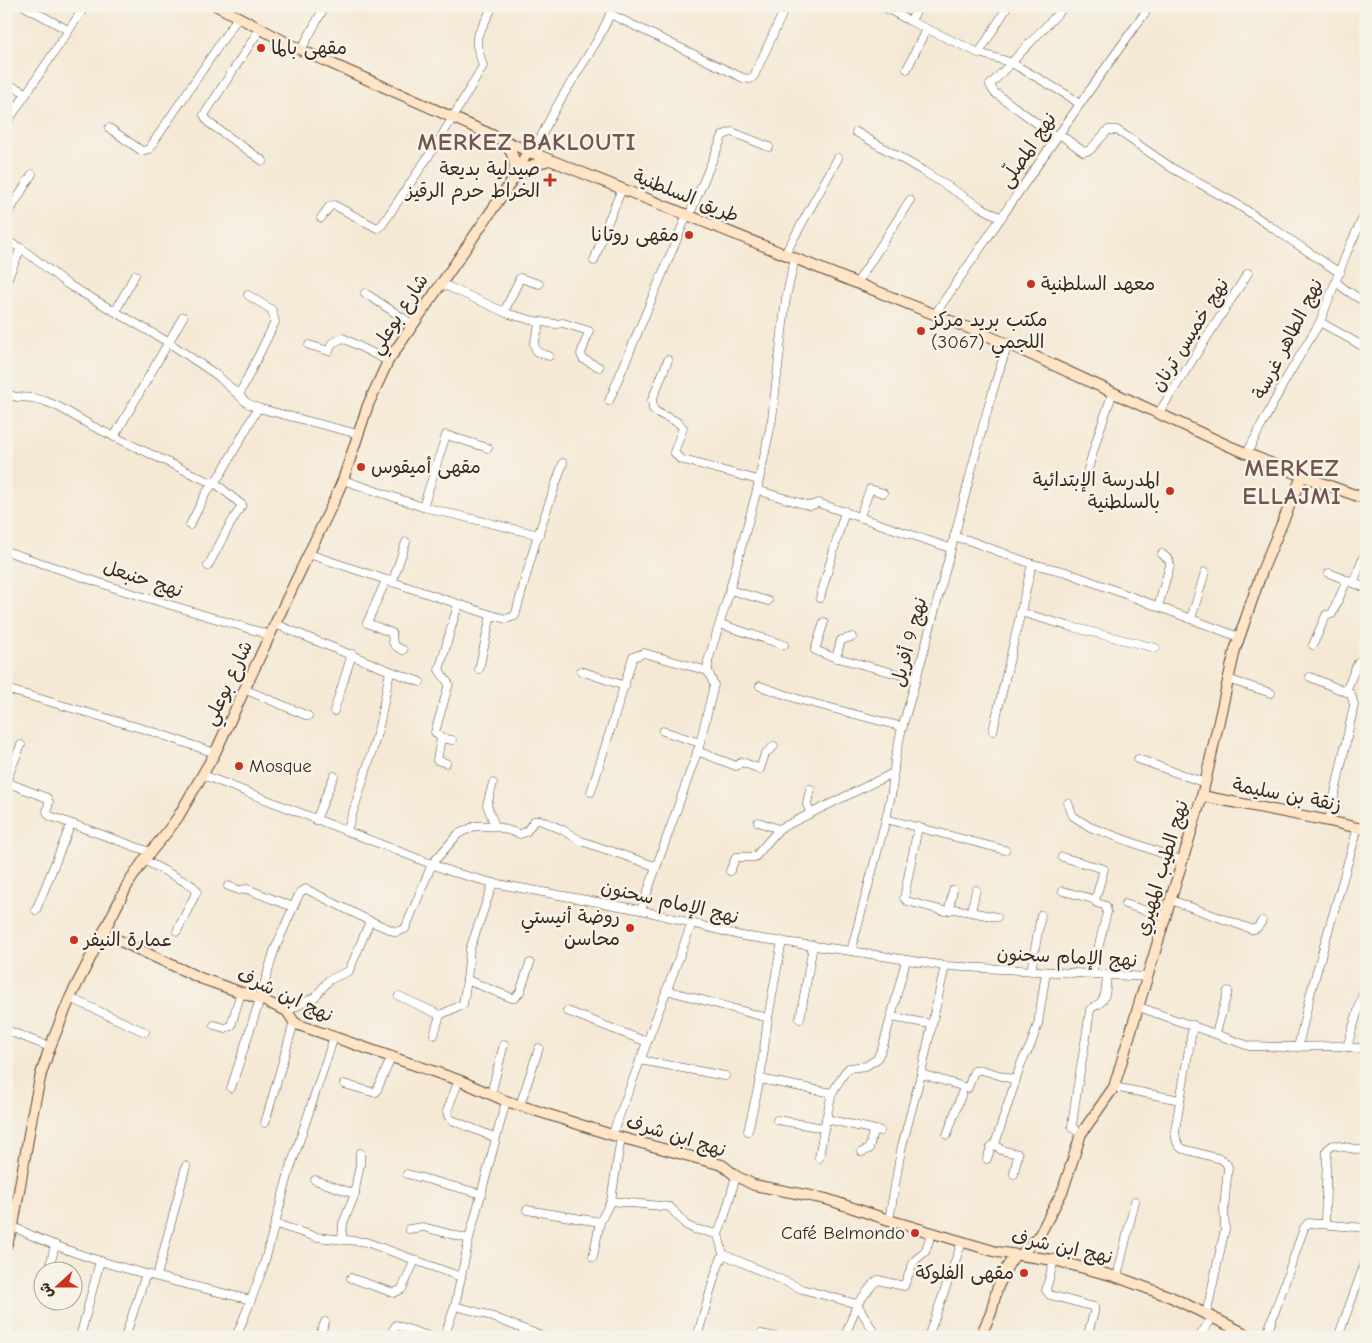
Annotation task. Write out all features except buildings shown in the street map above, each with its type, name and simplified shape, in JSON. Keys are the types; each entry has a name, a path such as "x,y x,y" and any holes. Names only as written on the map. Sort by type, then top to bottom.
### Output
{"street":[{"path":"24,6 68,30"},
{"path":"6,124 85,6"},
{"name":"طريق السلطنية","path":"216,6 301,50 530,152 1008,344 1158,414"},
{"path":"301,50 325,6"},
{"path":"320,218 330,206 334,205 377,228 381,227 453,118 483,66 477,37 493,6"},
{"path":"530,152 573,78 601,37 612,10 743,78 750,78 754,76 786,6"},
{"path":"882,6 926,29 979,53 1010,62 1069,96 1079,104"},
{"path":"910,21 920,6"},
{"path":"979,53 1008,6"},
{"path":"1064,6 990,85 994,92 1084,152 1090,150 1108,130 1117,130 1172,168 1240,206 1340,273"},
{"name":"نهج المصلّى","path":"935,314 1057,135 1150,6"},
{"path":"109,128 142,151 149,149 238,17"},
{"path":"260,29 204,115 209,123 263,161"},
{"path":"907,69 926,29"},
{"path":"6,84 26,93"},
{"path":"609,401 723,135 732,132 769,147"},
{"path":"856,132 1001,218"},
{"path":"500,139 507,145 514,162 512,180"},
{"name":"شارع بوعلي","path":"6,1246 36,1094 50,1047 70,998 128,884 147,856 168,832 215,753 343,480 375,387 388,361 530,152"},
{"path":"641,910 698,747 714,685 708,671 708,661 730,590 757,490 772,419 790,256 838,158"},
{"path":"512,180 525,170 549,160"},
{"path":"6,217 32,174"},
{"path":"594,261 622,190"},
{"path":"857,283 910,200"},
{"name":"نهج الطاهر غرسة","path":"1247,453 1320,322 1366,211"},
{"path":"6,241 21,248 67,284 168,342 218,376 247,403 258,408 358,434"},
{"path":"6,282 21,248"},
{"name":"نهج خميس ترنان","path":"1158,414 1248,273"},
{"path":"115,312 135,275"},
{"path":"504,312 520,278 539,284"},
{"path":"1336,282 1363,301 1366,300"},
{"path":"440,283 504,312 540,322 563,323 589,331 581,354 583,360 599,367"},
{"path":"365,293 412,324"},
{"path":"239,395 275,322 272,310 248,295"},
{"path":"114,437 183,316"},
{"path":"540,322 534,344 537,352 549,356"},
{"path":"1320,322 1366,348"},
{"path":"309,345 329,351 332,343 343,338 388,361"},
{"name":"نهج 9 أفريل","path":"851,951 886,819 903,727 979,438 1008,344"},
{"path":"668,360 652,400 653,409 680,423 683,428 674,452 680,458 758,480"},
{"path":"1084,483 1113,392"},
{"path":"6,394 45,401 114,437 215,483 242,505 208,566"},
{"path":"190,525 206,493 215,483 258,408"},
{"path":"1158,414 1302,476 1366,499"},
{"path":"422,507 446,435 488,448"},
{"path":"309,554 506,620 515,616 563,463"},
{"name":"نهج الطيب المهيري","path":"980,1337 991,1313 997,1289 1007,1267 1040,1234 1063,1190 1081,1134 1114,1087 1202,796 1227,679 1239,637 1262,571 1302,476"},
{"path":"343,480 422,507 539,535"},
{"path":"860,516 870,489 883,493"},
{"path":"757,490 810,506 818,503 845,511 950,548"},
{"path":"820,598 845,511"},
{"path":"954,537 968,540 1032,564 1066,572 1239,637"},
{"path":"402,650 392,642 392,632 367,624 406,542"},
{"path":"1313,645 1326,615 1332,614 1366,551"},
{"name":"نهج حنبعل","path":"6,552 270,635"},
{"path":"1158,607 1170,565 1162,554"},
{"path":"993,731 1032,564"},
{"path":"1191,619 1205,572"},
{"path":"1329,573 1366,588"},
{"path":"730,590 768,601"},
{"path":"452,740 441,738 435,732 449,684 439,670 458,605"},
{"path":"1020,612 1156,648"},
{"path":"479,669 491,615"},
{"path":"824,622 815,650 836,658 916,679"},
{"path":"275,624 420,682"},
{"path":"720,624 784,645"},
{"path":"836,658 841,640 852,637"},
{"path":"591,792 633,657 644,653 708,671"},
{"path":"334,711 352,654"},
{"path":"1346,691 1358,662"},
{"path":"347,831 372,752 390,671"},
{"path":"581,671 625,686"},
{"path":"1310,677 1351,694 1354,704 1329,821"},
{"path":"1227,679 1271,693"},
{"path":"760,686 801,700 903,727"},
{"path":"6,689 154,732 215,753"},
{"path":"244,689 308,716"},
{"path":"663,730 736,766 742,762 760,769 765,754 774,746"},
{"path":"441,738 437,760 446,763"},
{"path":"20,745 6,782 46,797 49,800 47,812 49,815 147,856 194,886 197,891 176,931"},
{"path":"1138,759 1205,783"},
{"path":"730,871 736,857 755,857 779,828 893,773"},
{"name":"نهج الإمام سحنون","path":"203,775 452,872 493,883 641,910 742,936 945,966 1148,977"},
{"path":"316,820 334,776"},
{"path":"493,782 487,806 495,826"},
{"path":"810,789 807,804 810,813"},
{"name":"زنقة بن سليمة","path":"1202,796 1362,829"},
{"path":"1068,803 1073,816 1090,827 1183,861"},
{"path":"886,819 1005,850"},
{"path":"231,1088 274,951 300,892 306,889 396,932 405,929 432,864 458,834 475,826 495,826 520,834 526,832 534,821 540,820 563,830 581,841 655,866"},
{"path":"758,822 779,828"},
{"path":"36,910 71,824"},
{"path":"918,827 904,898 907,901 944,911 954,909 997,916"},
{"path":"1298,1047 1310,995 1362,829"},
{"path":"1062,858 1104,869 1095,901"},
{"path":"434,1035 440,1015 463,1004 470,949 493,883"},
{"path":"228,886 239,890 247,889 294,907"},
{"path":"949,910 953,890"},
{"path":"971,911 976,890"},
{"path":"1063,891 1106,906 1107,912 1092,974"},
{"path":"1171,900 1254,929 1258,927 1262,920"},
{"path":"1125,904 1165,917"},
{"path":"1031,971 1042,915"},
{"path":"287,1011 315,997 329,980 349,971 370,921"},
{"path":"593,1257 600,1222 611,1201 617,1136 640,1060 692,923"},
{"name":"نهج ابن شرف","path":"103,933 200,978 260,999 287,1011 294,1022 299,1025 459,1080 506,1101 617,1136 722,1165 736,1176 754,1185 826,1199 997,1252 1054,1260 1117,1277 1170,1297 1252,1337"},
{"path":"748,1131 760,1079 768,1018 782,941"},
{"path":"800,1019 813,946"},
{"path":"819,1158 832,1093 849,1068 866,1066 877,1059 883,1046 906,960"},
{"path":"467,980 515,998 520,992 530,963"},
{"path":"889,1220 901,1150 921,1074 945,966"},
{"path":"987,1159 991,1147 995,1144 1015,1080 1038,1024 1046,972"},
{"path":"1081,1134 1072,1126 1090,1010 1104,998 1107,975"},
{"path":"1347,1047 1366,984"},
{"path":"666,990 768,1018"},
{"path":"1216,1033 1228,990"},
{"path":"214,1025 225,1028 231,1026 241,992"},
{"path":"399,996 440,1015"},
{"path":"70,998 145,1032"},
{"path":"1139,1007 1250,1046 1347,1047 1366,1049"},
{"path":"566,1011 647,1042"},
{"path":"891,1017 932,1024"},
{"path":"265,1123 294,1022"},
{"path":"1193,1025 1175,1131 1176,1140 1179,1146 1221,1159 1228,1167 1224,1208 1225,1229 1209,1316 1199,1337"},
{"path":"6,1030 50,1047"},
{"path":"236,1337 263,1268 289,1172 334,1037"},
{"path":"491,1094 504,1044"},
{"path":"520,1105 539,1048"},
{"path":"344,1084 376,1092 392,1056"},
{"path":"640,1060 725,1076"},
{"path":"921,1074 968,1088 974,1070 982,1070 1015,1080"},
{"path":"760,1079 832,1093"},
{"path":"459,1080 447,1111 448,1116 452,1120 496,1138"},
{"path":"948,1135 964,1087"},
{"path":"1114,1087 1180,1100"},
{"path":"444,1337 455,1306 470,1239 506,1101"},
{"path":"826,1118 877,1131 869,1149 862,1152"},
{"path":"777,1120 824,1128"},
{"path":"995,1144 1001,1150 1018,1154 1014,1174"},
{"path":"1325,1224 1327,1150 1333,1145 1366,1151"},
{"path":"342,1240 343,1223 355,1194 360,1153"},
{"path":"157,1276 186,1166"},
{"path":"407,1174 482,1194"},
{"path":"697,1337 723,1254 718,1234 736,1176"},
{"path":"315,1180 355,1194"},
{"path":"611,1201 670,1207 686,1225 694,1229 718,1234"},
{"path":"1117,1277 1135,1201"},
{"path":"526,1210 600,1222"},
{"path":"1266,1337 1304,1228 1308,1223 1366,1228"},
{"path":"10,1224 55,1245 100,1262 251,1300"},
{"path":"276,1224 316,1237 366,1242 461,1277"},
{"path":"409,1229 423,1227 470,1239"},
{"path":"845,1337 857,1304 874,1283 878,1280 904,1286 914,1261 925,1252 932,1232"},
{"path":"928,1337 962,1242"},
{"path":"51,1260 55,1245"},
{"path":"723,1254 802,1289 857,1304 877,1337"},
{"path":"351,1278 394,1294 402,1289 415,1260"},
{"path":"1054,1260 1046,1290 1050,1295 1094,1307 1087,1337"},
{"path":"1338,1337 1366,1260"},
{"path":"80,1337 100,1262"},
{"path":"125,1337 146,1274"},
{"path":"455,1306 485,1314 544,1337"},
{"path":"319,1337 325,1322"},
{"path":"389,1337 396,1325 431,1337"},
{"path":"761,1337 761,1334 776,1337"}],"place":[{"name":"مقهى بالما","path":"261,48"},
{"name":"صيدلية بديعة الخراط حرم الرقيز","path":"550,180"},
{"name":"مقهى روتانا","path":"689,235"},
{"name":"معهد السلطنية","path":"1031,284"},
{"name":"مكتب بريد مركز اللجمي (3067)","path":"921,331"},
{"name":"مقهى أميقوس","path":"361,467"},
{"name":"المدرسة الإبتدائية بالسلطنية","path":"1170,491"},
{"name":"Mosque","path":"239,766"},
{"name":"روضة أنيستي محاسن","path":"630,928"},
{"name":"عمارة النيفر","path":"74,940"},
{"name":"Café Belmondo","path":"915,1233"},
{"name":"مقهى الفلوكة","path":"1024,1273"}],"district":[{"name":"MERKEZ BAKLOUTI","path":"527,142"},
{"name":"MERKEZ ELLAJMI","path":"1292,482"}]}
